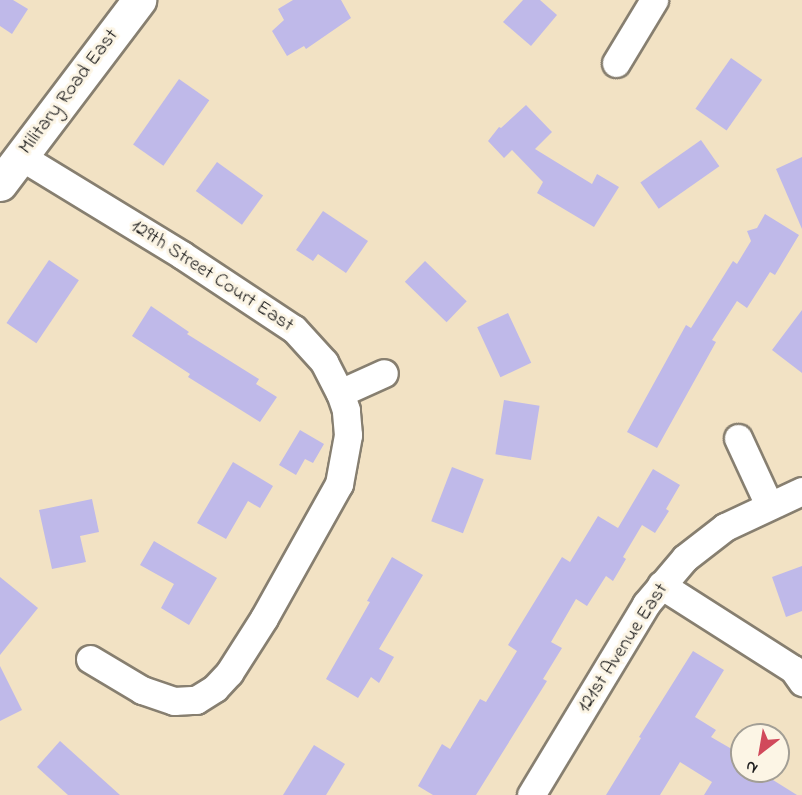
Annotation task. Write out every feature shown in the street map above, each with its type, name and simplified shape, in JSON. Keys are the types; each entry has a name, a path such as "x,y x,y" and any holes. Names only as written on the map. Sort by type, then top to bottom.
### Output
{"main road":[{"name":"Military Road East","path":"0,184 138,0"}],"street":[{"path":"616,63 654,0"},
{"name":"129th Street Court East","path":"20,156 182,255 294,329 324,362 346,410 348,435 339,484 264,618 229,673 215,688 196,700 174,701 142,690 90,659"},
{"path":"340,393 384,373"},
{"path":"738,438 769,505"},
{"name":"121st Avenue East","path":"531,795 646,604 685,558 725,527 802,491"},
{"path":"661,585 793,669 802,682"}],"building":[{"path":"0,0 13,0 28,9 12,34 0,26"},
{"path":"293,0 341,0 351,18 306,49 304,46 287,56 272,31 284,20 278,9"},
{"path":"523,0 540,0 557,15 531,46 503,22"},
{"path":"731,58 762,80 727,131 695,109"},
{"path":"179,79 209,100 163,166 133,145"},
{"path":"526,105 552,132 535,149 592,184 597,174 619,187 594,227 537,193 543,182 512,150 504,158 488,141 499,127 501,128"},
{"path":"701,140 719,166 659,209 640,182"},
{"path":"802,157 802,229 776,169"},
{"path":"217,162 263,196 242,225 196,191"},
{"path":"323,211 368,241 346,273 318,254 313,261 296,250"},
{"path":"765,214 799,235 775,275 770,272 747,308 737,301 712,340 716,342 657,448 627,432 686,325 691,328 733,261 737,264 751,241 747,231 757,228"},
{"path":"49,260 79,280 36,343 7,323"},
{"path":"425,261 467,301 447,322 405,282"},
{"path":"151,306 189,332 187,334 259,379 256,384 277,397 260,422 188,377 190,374 132,336"},
{"path":"802,310 802,373 772,350"},
{"path":"508,313 531,363 500,377 477,327"},
{"path":"504,400 540,406 531,460 495,454"},
{"path":"300,430 324,444 313,463 305,459 296,475 279,465"},
{"path":"233,462 273,486 260,508 248,501 226,539 197,523"},
{"path":"452,467 484,479 463,533 431,521"},
{"path":"653,469 680,485 666,509 669,511 655,533 642,525 623,557 626,559 613,581 606,576 587,606 576,599 551,642 562,648 543,679 547,681 476,795 433,795 418,786 442,744 450,749 480,699 486,702 517,651 508,645 562,557 570,562 598,516 618,528"},
{"path":"92,499 99,532 80,536 86,562 52,569 39,510"},
{"path":"154,541 217,578 189,625 161,608 174,584 140,565"},
{"path":"392,557 423,575 379,649 394,657 379,683 371,677 358,698 326,679 370,602 367,601"},
{"path":"802,566 802,611 786,617 772,577"},
{"path":"0,577 38,608 0,655"},
{"path":"693,651 724,670 695,717 716,730 711,737 730,748 730,783 778,783 797,795 704,795 712,782 680,762 660,795 606,795 641,738 639,737"},
{"path":"0,666 22,710 0,721"},
{"path":"60,741 120,795 68,795 37,767"},
{"path":"314,745 345,764 326,795 283,795"}]}
